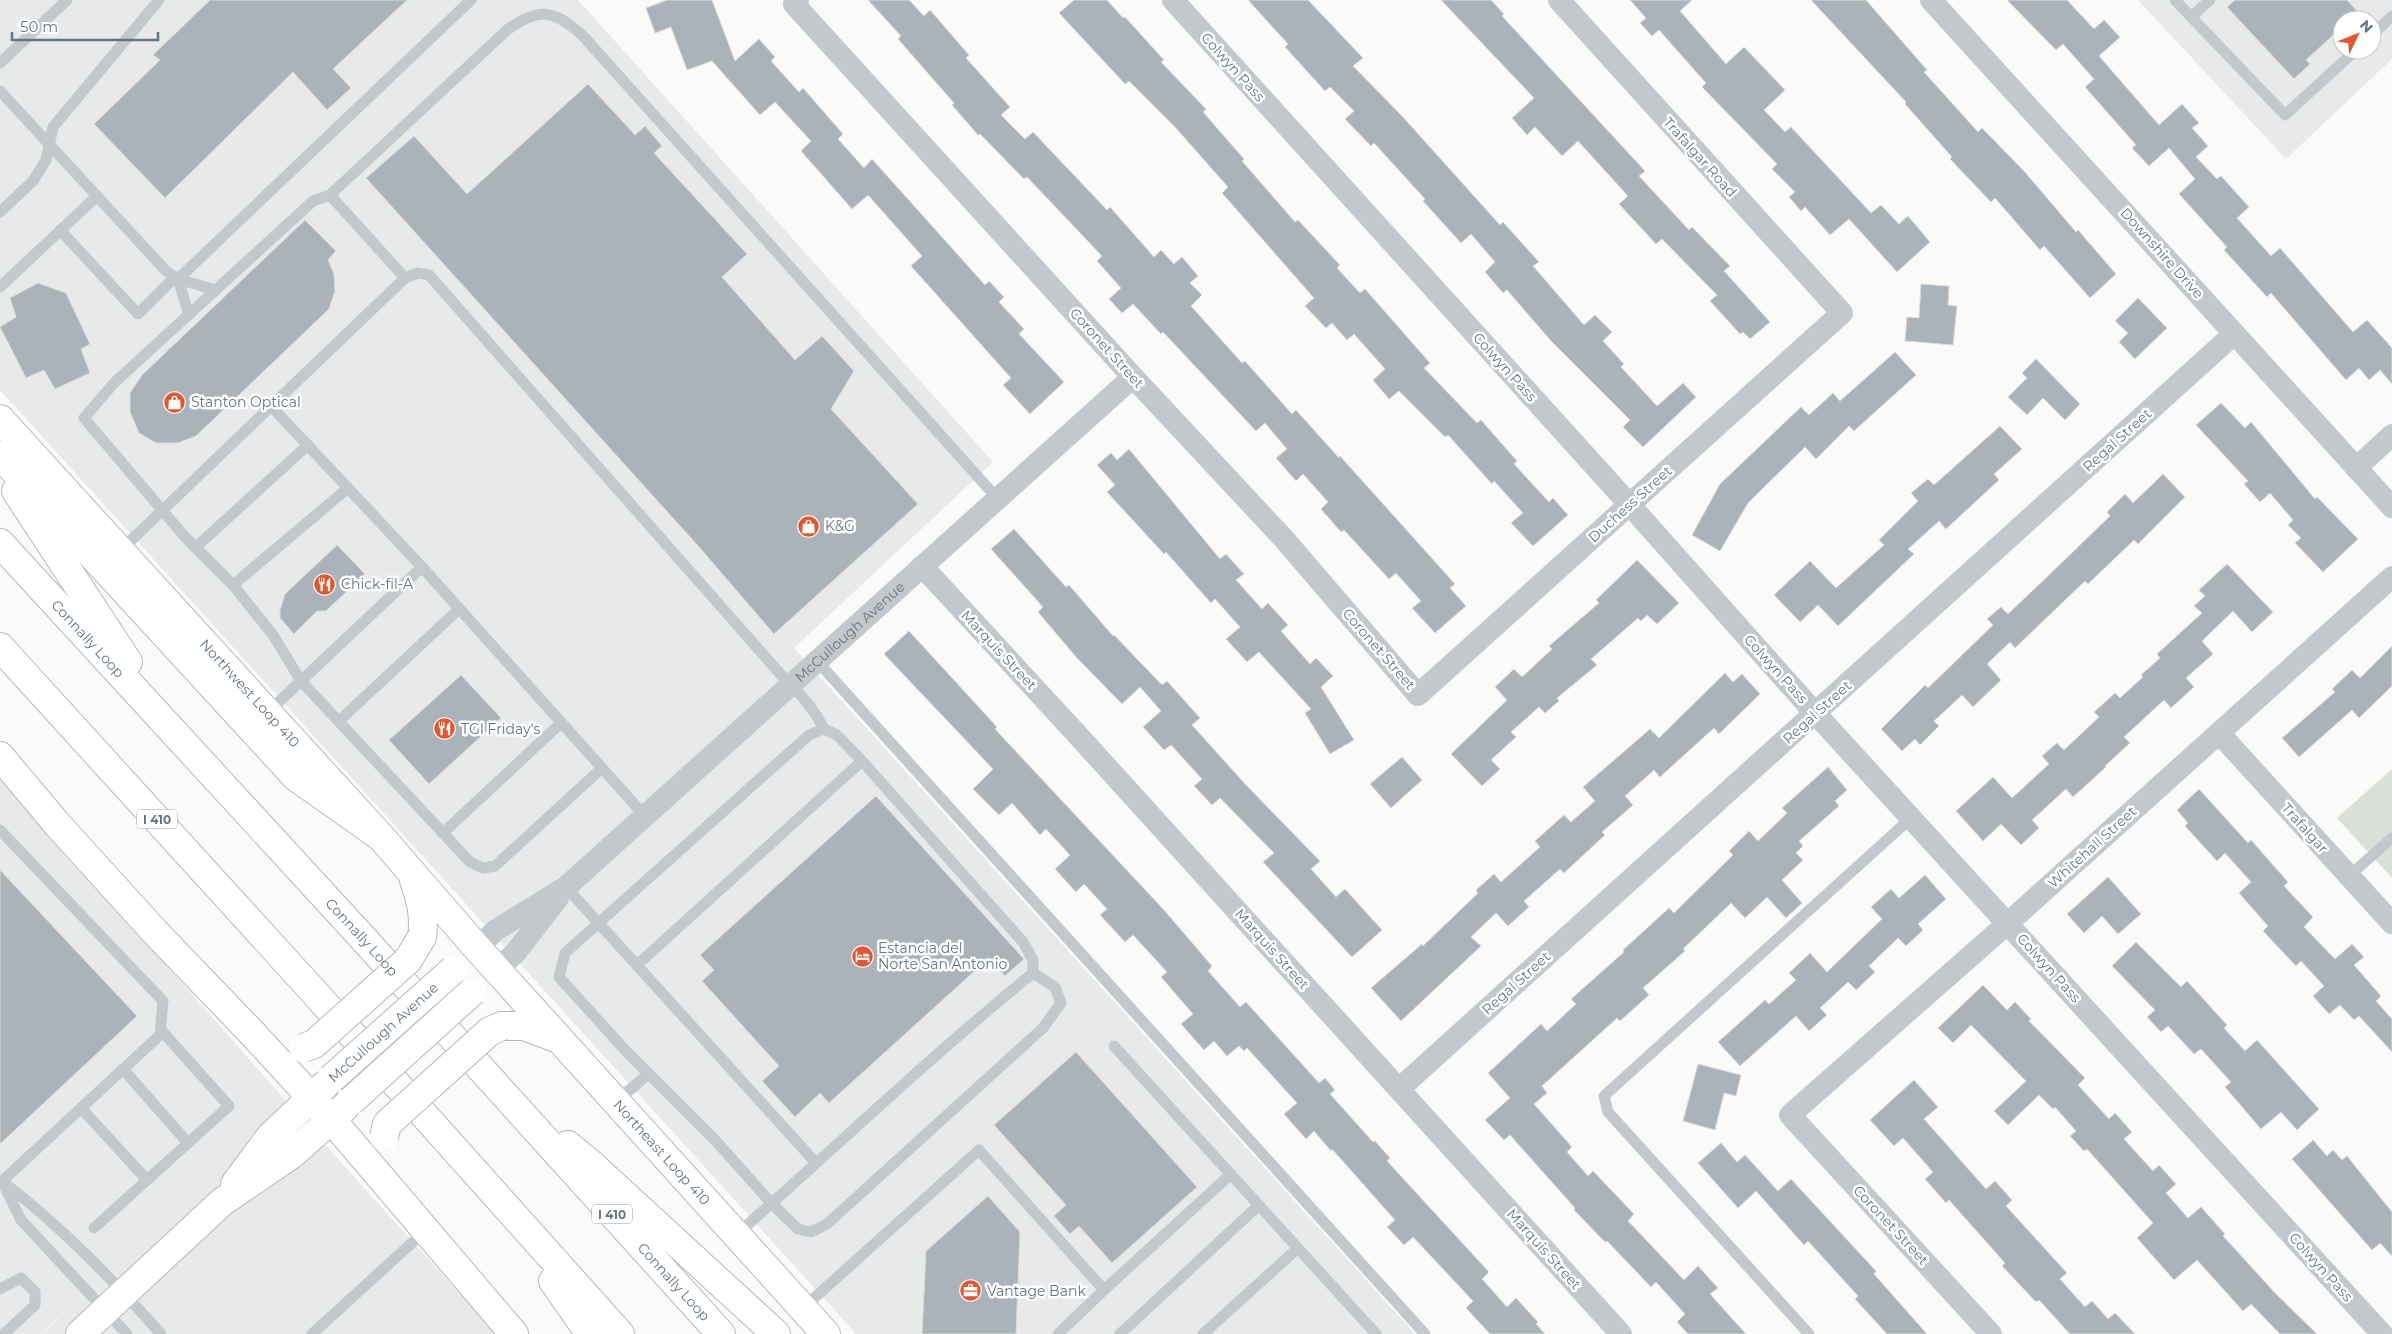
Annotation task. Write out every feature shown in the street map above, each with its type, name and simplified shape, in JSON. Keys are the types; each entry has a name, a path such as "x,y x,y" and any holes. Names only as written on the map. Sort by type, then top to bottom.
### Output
{"main road":[{"name":"Northwest Loop 410","path":"0,419 381,837 497,970"},
{"path":"0,455 296,777 381,837"},
{"path":"0,470 171,728"},
{"name":"Connally Loop","path":"0,543 171,728 721,1334"},
{"name":"I 410","path":"0,647 620,1334"},
{"path":"0,756 57,824 155,932 331,1119 514,1334"},
{"path":"253,1034 290,1046 303,1048 314,1044 408,960 422,937 424,920 423,906 411,873"},
{"name":"McCullough Avenue","path":"222,1202 270,1137 477,948"},
{"name":"McCullough Avenue","path":"80,1334 222,1202 291,1155 497,970"},
{"name":"Northeast Loop 410","path":"497,970 826,1334"},
{"path":"408,1210 382,1148 387,1124 490,1031 502,1026 524,1026 562,1041"},
{"path":"503,1094 592,1165 776,1334"},
{"path":"494,1193 590,1334"}],"street":[{"name":"Colwyn Pass","path":"1172,0 1911,818 2382,1334"},
{"name":"Trafalgar Road","path":"1559,0 1842,313"},
{"name":"Downshire Drive","path":"1931,0 2392,507"},
{"name":"Coronet Street","path":"796,2 1133,377 1284,539 1418,695"},
{"name":"Duchess Street","path":"1418,695 1842,313"},
{"name":"Regal Street","path":"1399,1089 2234,334"},
{"name":"McCullough Avenue","path":"477,948 496,930 566,887 1133,377"},
{"path":"2356,468 2392,435"},
{"name":"Marquis Street","path":"922,566 1621,1334"},
{"name":"Whitehall Street","path":"1790,1115 2008,923 2218,732 2392,578"},
{"name":"Trafalgar","path":"2218,732 2392,923"},
{"name":"McCullough Avenue","path":"497,970 516,952 566,887"},
{"name":"Coronet Street","path":"1790,1115 1991,1334"}],"lane":[{"path":"0,63 67,0"},
{"path":"60,230 138,314 471,0"},
{"path":"2175,0 2285,115 2345,60"},
{"path":"2191,17 2210,0"},
{"path":"0,212 32,181 46,160 53,127 156,1"},
{"path":"602,768 496,866 483,868 470,862 301,681 273,635 233,585 196,547 84,418 114,383 313,201 330,195 506,30 523,18 542,13 555,16 570,24 584,37 997,498"},
{"path":"2382,26 2392,16"},
{"path":"0,92 176,278 189,316"},
{"path":"330,195 405,278"},
{"path":"0,286 97,196"},
{"path":"121,550 405,278 418,273 429,275 816,714 824,729 837,735 862,760 1024,942 1034,960 1033,973 986,1011 737,1234"},
{"path":"176,278 216,290"},
{"path":"271,406 422,567 645,816"},
{"path":"196,547 308,445"},
{"path":"233,585 348,488"},
{"path":"268,712 422,567"},
{"path":"339,721 459,609"},
{"path":"817,661 1425,1334"},
{"path":"443,834 561,723"},
{"path":"824,729 809,735 564,953 559,977 648,1074 716,1141 772,1204 798,1228 812,1232 827,1224 1043,1028 1061,1003 1055,987 1033,973"},
{"path":"637,965 862,760"},
{"path":"1809,1334 1608,1112 1604,1096 1911,818"},
{"path":"0,830 163,1001 160,1035 1,1182"},
{"path":"2349,876 2392,838"},
{"path":"566,887 816,1163"},
{"path":"94,1228 228,1106 160,1030"},
{"path":"1114,1046 1376,1334"},
{"path":"123,1069 188,1143"},
{"path":"617,1101 648,1074"},
{"path":"81,1108 146,1180"},
{"path":"803,1308 979,1150 1104,1290"},
{"path":"1058,1334 1231,1174"},
{"path":"1,1182 21,1220 114,1301 161,1334"},
{"path":"1,1182 35,1206 114,1301 127,1334"},
{"path":"1120,1334 1260,1205"},
{"path":"312,1334 426,1230"},
{"path":"1203,1334 1298,1248"},
{"path":"0,1288 21,1278 35,1292 35,1305 4,1334"}],"shaded area":[{"path":"0,0 578,0 993,462 794,648 1415,1334 856,1334 0,390"},
{"path":"2138,0 2392,0 2392,59 2286,159"},
{"path":"2392,769 2392,878 2337,818"},
{"path":"0,776 292,1108 496,1334 42,1334 92,1287 41,1334 0,1334"}],"building":[{"path":"210,0 407,0 333,69 351,88 327,110 293,72 165,198 94,124 160,60 153,55"},
{"path":"667,0 712,0 735,61 759,39 775,57 771,61 799,92 803,88 843,134 838,139 864,168 872,159 985,285 989,281 1004,297 999,302 1024,329 1019,334 1064,382 1030,414 1003,385 1011,378 911,266 922,256 868,195 852,209 801,151 811,141 775,102 760,115 712,61 687,70 671,27 655,33 646,8"},
{"path":"868,0 909,0 924,16 930,10 969,55 966,58 1010,107 1001,115 1025,139 1033,132 1107,210 1110,207 1154,257 1161,250 1174,264 1182,257 1198,276 1190,283 1202,295 1191,306 1242,363 1245,361 1292,414 1296,410 1339,458 1340,456 1455,584 1450,588 1466,606 1435,633 1412,608 1421,601 1396,573 1389,579 1344,530 1341,532 1321,509 1328,502 1303,474 1296,481 1276,458 1287,449 1265,423 1256,431 1163,332 1161,334 1133,304 1122,313 1109,299 1121,288 1097,261 1102,256 1027,177 1024,179 980,134 978,135 952,105 954,103 898,39 901,36"},
{"path":"1074,0 1107,0 1123,18 1125,17 1164,60 1161,62 1206,109 1203,112 1244,159 1242,161 1295,222 1298,220 1340,265 1337,268 1360,293 1365,289 1430,363 1424,368 1477,423 1481,420 1517,461 1514,464 1549,502 1553,498 1568,515 1533,546 1511,523 1523,513 1494,481 1492,484 1448,435 1445,437 1399,391 1389,399 1373,380 1385,369 1354,334 1347,340 1332,323 1326,328 1305,306 1314,298 1222,193 1228,187 1175,127 1129,81 1125,84 1059,13"},
{"path":"1248,0 1308,0 1363,58 1353,66 1402,116 1500,225 1503,222 1539,262 1533,266 1584,325 1595,315 1612,332 1603,341 1624,364 1621,367 1657,406 1683,383 1696,397 1643,447 1623,427 1630,420 1552,342 1507,290 1503,293 1485,272 1495,262 1471,234 1461,243 1423,201 1425,199 1374,143 1371,146 1345,119 1354,111 1330,87 1325,91 1285,47 1288,44"},
{"path":"1441,0 1491,0 1504,14 1502,16 1645,171 1639,176 1689,230 1692,227 1730,266 1724,271 1770,322 1750,339 1743,332 1740,334 1710,301 1717,295 1662,239 1656,244 1619,204 1628,196 1578,141 1562,156 1535,127 1527,135 1512,118 1534,98"},
{"path":"1630,0 1692,0 1680,11 1726,64 1744,47 1785,90 1764,110 1785,132 1791,127 1871,213 1881,205 1899,224 1908,216 1930,242 1897,272 1849,219 1830,235 1805,207 1801,211 1789,197 1795,192 1772,169 1777,164 1702,87 1706,83 1659,30 1652,36 1640,23 1646,18"},
{"path":"1811,0 1866,0 1927,70 1924,72 1978,132 1982,128 2024,171 2076,232 2078,230 2116,274 2090,298 2044,246 2040,250 1995,198 1991,202 1950,159 1952,157 1905,104 1906,102"},
{"path":"2007,0 2067,0 2094,29 2104,20 2120,37 2099,56 2159,125 2182,104 2199,123 2192,128 2208,146 2196,157 2217,179 2221,176 2249,207 2237,218 2271,256 2280,248 2353,332 2367,320 2392,348 2392,384 2380,370 2369,380 2359,368 2346,380 2271,293 2267,297 2224,250 2227,247 2179,194 2195,179 2169,148 2149,166 2132,148 2136,145 2085,87 2094,79 2063,44 2056,50"},
{"path":"2235,0 2347,0 2356,10 2332,10 2332,36 2306,60 2310,64 2294,79 2227,7"},
{"path":"588,84 635,135 645,126 662,146 654,153 747,254 722,277 795,360 822,336 854,371 831,409 918,504 774,634 700,548 366,178 414,136 467,194"},
{"path":"305,220 336,251 328,260 334,274 335,291 329,309 196,436 178,443 156,443 139,433 130,412 130,393 142,375"},
{"path":"38,283 66,293 90,344 81,349 90,373 55,389 44,370 26,378 0,327 16,317 10,298"},
{"path":"1921,284 1949,286 1948,305 1957,306 1953,345 1905,341 1907,317 1919,318"},
{"path":"2138,298 2167,328 2135,359 2119,342 2128,333 2115,321"},
{"path":"1895,352 1916,375 1854,431 1849,426 1816,459 1805,447 1748,503 1720,551 1692,535 1720,484 1801,407 1809,415 1833,393 1840,401"},
{"path":"2036,359 2080,404 2065,420 2043,398 2027,415 2008,397 2027,378 2022,373"},
{"path":"2221,403 2245,428 2251,422 2315,499 2317,497 2358,539 2323,572 2295,543 2301,538 2288,525 2293,520 2270,493 2260,502 2244,484 2248,481 2196,425"},
{"path":"2000,426 2022,449 1994,474 1999,480 1946,529 1939,521 1908,549 1914,554 1838,626 1818,605 1800,622 1774,595 1810,561 1836,588 1884,545 1879,540 1918,501 1911,493 1928,479 1934,485"},
{"path":"1129,449 1220,559 1226,554 1244,574 1236,580 1262,609 1268,603 1288,625 1281,631 1310,664 1316,658 1333,676 1321,687 1354,740 1330,754 1305,713 1311,709 1259,652 1247,662 1226,639 1240,627 1215,599 1211,603 1166,552 1164,554 1107,492 1115,485 1097,465 1111,453 1117,460"},
{"path":"2163,474 2185,497 2138,544 2134,540 2088,584 2085,581 2015,648 2010,642 1987,664 2001,680 1973,707 1962,695 1934,721 1939,726 1920,745 1915,739 1902,751 1881,729 1925,685 1928,688 1993,625 1987,619 2001,607 2008,614 2110,516 2107,512 2125,494 2133,503"},
{"path":"1014,529 1066,587 1069,585 1113,636 1162,685 1167,681 1200,718 1192,725 1246,785 1320,861 1311,869 1336,897 1345,889 1382,930 1352,957 1263,862 1274,853 1220,798 1212,805 1194,786 1202,779 1171,745 1164,750 1143,727 1161,711 1140,687 1122,704 1077,658 1038,612 1043,607 991,549"},
{"name":"Chick-fil-A","path":"337,545 365,574 326,611 317,611 294,634 280,618 280,610 285,594"},
{"path":"1637,560 1679,603 1657,624 1647,615 1641,621 1638,618 1591,659 1597,665 1557,698 1559,701 1545,713 1539,707 1511,732 1516,737 1491,760 1500,769 1482,786 1451,754 1507,700 1495,687 1514,669 1522,677 1552,649 1549,646 1599,603 1596,600"},
{"path":"2227,564 2273,612 2252,632 2233,611 2202,641 2213,654 2186,678 2194,687 2171,708 2164,700 2124,737 2130,743 2073,797 2066,789 2032,820 2039,828 2021,845 2001,824 1983,841 1956,811 1993,777 2012,798 2049,764 2042,756 2057,743 2064,750 2099,717 2094,712 2115,693 2120,698 2143,677 2141,675 2160,658 2157,654 2202,613 2194,606 2205,596 2199,590"},
{"path":"909,631 997,727 995,729 1164,910 1212,966 1208,971 1240,1007 1246,1002 1319,1083 1325,1078 1335,1090 1330,1094 1373,1142 1375,1141 1390,1158 1387,1161 1489,1272 1482,1279 1507,1307 1516,1298 1538,1322 1536,1324 1545,1334 1490,1334 1466,1308 1473,1301 1413,1237 1404,1245 1387,1227 1395,1220 1332,1149 1331,1151 1314,1131 1306,1139 1284,1114 1297,1103 1247,1048 1244,1051 1239,1046 1227,1056 1214,1041 1204,1050 1181,1024 1193,1014 1161,977 1167,972 1133,935 1125,942 1100,915 1107,909 1084,884 1076,892 1055,869 1070,855 1046,829 1040,835 1012,803 999,815 973,789 993,769 884,654"},
{"path":"2392,646 2392,686 2359,718 2352,710 2299,757 2282,738 2335,692 2332,689 2352,670 2360,678"},
{"path":"1725,673 1733,682 1742,674 1760,694 1719,734 1714,728 1660,777 1654,770 1625,796 1633,805 1602,832 1605,835 1564,873 1560,869 1524,901 1529,907 1508,926 1496,913 1471,937 1481,946 1401,1021 1371,988 1422,944 1423,946 1478,893 1476,890 1494,874 1501,882 1540,847 1535,841 1564,815 1571,822 1595,801 1583,787 1650,729 1659,738"},
{"name":"TGI Friday's","path":"461,675 501,718 429,784 389,740"},
{"path":"1402,757 1422,780 1391,808 1370,784"},
{"path":"1828,767 1847,790 1835,801 1839,806 1799,841 1803,846 1796,853 1803,860 1782,880 1802,903 1786,918 1767,897 1745,918 1731,903 1683,949 1685,951 1643,988 1649,995 1620,1021 1617,1018 1542,1086 1547,1093 1534,1104 1572,1147 1567,1152 1588,1176 1593,1171 1634,1214 1628,1221 1684,1280 1698,1266 1718,1288 1710,1294 1746,1334 1688,1334 1677,1322 1685,1314 1656,1282 1651,1287 1574,1210 1575,1208 1510,1135 1504,1140 1485,1120 1510,1098 1488,1073 1541,1024 1547,1031 1576,1004 1571,999 1624,952 1623,950 1669,908 1674,913 1733,855 1729,851 1749,831 1758,841 1787,813 1782,808"},
{"path":"2199,789 2248,843 2251,840 2288,882 2284,886 2313,917 2304,927 2335,959 2352,944 2364,957 2354,965 2381,996 2376,1001 2392,1019 2392,1052 2359,1016 2354,1020 2340,1005 2329,1014 2313,996 2324,986 2301,961 2296,966 2263,931 2268,926 2239,893 2251,882 2225,853 2217,861 2185,826 2188,823 2177,810"},
{"name":"Estancia del Norte San Antonio","path":"876,796 1024,959 1005,976 989,958 829,1103 820,1093 795,1117 762,1081 779,1066 702,981 714,970 700,955"},
{"path":"0,870 137,1016 0,1144"},
{"path":"1925,875 1946,899 1918,924 1923,930 1906,946 1898,938 1869,966 1875,972 1856,990 1848,982 1820,1008 1827,1015 1809,1031 1796,1016 1740,1066 1718,1042 1765,1000 1769,1004 1796,980 1789,973 1810,953 1827,972 1882,919 1871,907 1891,889 1899,898"},
{"path":"2108,877 2141,914 2118,934 2102,916 2084,933 2067,914"},
{"path":"2136,942 2181,987 2187,981 2227,1025 2224,1028 2245,1051 2257,1040 2319,1109 2297,1130 2281,1112 2261,1129 2225,1087 2231,1082 2201,1049 2194,1054 2168,1026 2161,1032 2147,1017 2155,1010 2112,966"},
{"path":"1983,985 2007,1010 2015,1002 2031,1019 2029,1021 2085,1078 2078,1085 2109,1119 2115,1113 2132,1132 2124,1139 2153,1171 2159,1165 2176,1184 2166,1193 2188,1218 2201,1207 2225,1234 2223,1236 2276,1294 2317,1334 2280,1334 2251,1304 2243,1311 2197,1260 2174,1280 2137,1238 2153,1223 2087,1149 2084,1151 2070,1136 2076,1131 2055,1107 2053,1109 2039,1095 2008,1125 1994,1111 2026,1081 1971,1025 1953,1043 1938,1028"},
{"path":"1076,1052 1197,1187 1112,1263 1079,1226 1070,1234 1054,1216 1066,1205 994,1125"},
{"path":"1698,1064 1741,1075 1736,1096 1724,1093 1715,1130 1683,1121"},
{"path":"1914,1080 1938,1107 1924,1119 1986,1189 1995,1181 2012,1200 2006,1206 2067,1273 2060,1279 2085,1307 2092,1301 2108,1319 2115,1313 2135,1334 2070,1334 2039,1300 2036,1302 2002,1266 2005,1263 1949,1200 1946,1203 1925,1179 1933,1172 1903,1138 1894,1146 1870,1120"},
{"path":"2313,1140 2327,1156 2333,1150 2342,1160 2347,1156 2392,1212 2392,1256 2380,1243 2372,1250 2292,1159"},
{"path":"1721,1143 1737,1162 1745,1155 1778,1191 1791,1179 1876,1271 1874,1274 1927,1334 1887,1334 1855,1299 1858,1296 1808,1241 1804,1245 1756,1191 1738,1208 1698,1163"},
{"name":"Vantage Bank","path":"988,1196 1020,1232 1016,1334 922,1334 926,1251"}],"place":[{"name":"Stanton Optical","path":"175,402"},
{"name":"K&G","path":"809,526"},
{"name":"Chick-fil-A","path":"325,584"},
{"name":"TGI Friday's","path":"445,729"},
{"name":"Estancia del Norte San Antonio","path":"862,956"},
{"name":"Vantage Bank","path":"971,1291"}]}
